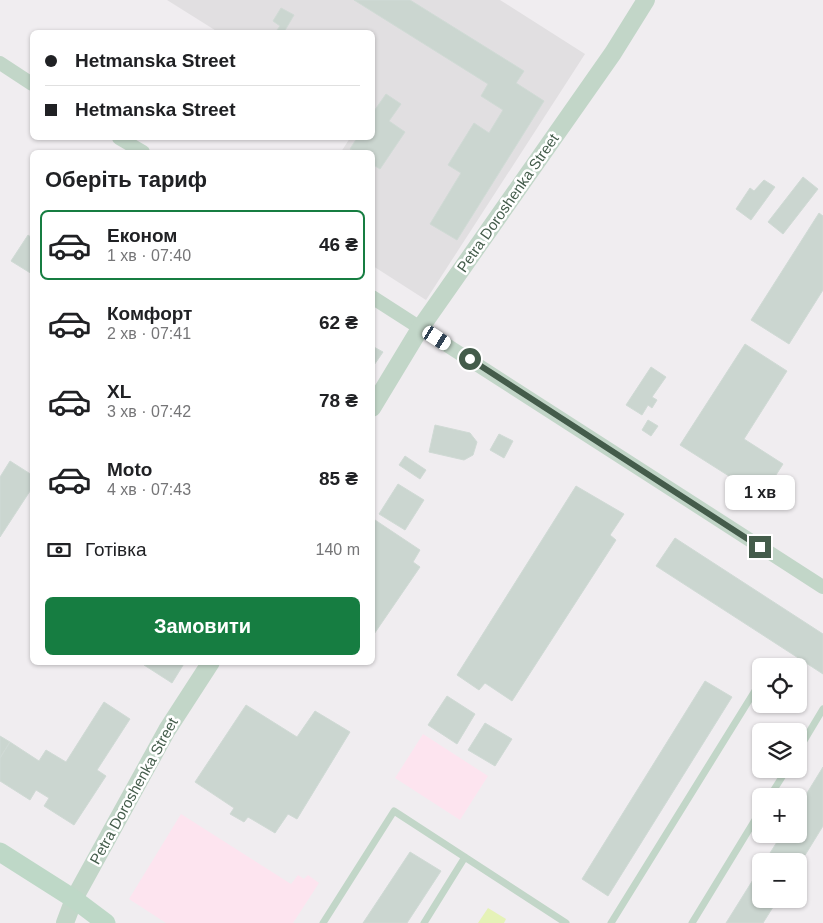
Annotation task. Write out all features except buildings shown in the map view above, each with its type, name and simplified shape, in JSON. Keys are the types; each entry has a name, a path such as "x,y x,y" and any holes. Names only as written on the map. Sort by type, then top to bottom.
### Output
{"main road":[{"path":"0,852 74,899 106,923"}],"street":[{"name":"Petra Doroshenka Street","path":"375,403 421,327 613,53 646,0"},
{"path":"0,63 30,83"},
{"path":"122,140 139,150"},
{"path":"375,299 823,587"},
{"name":"Petra Doroshenka Street","path":"65,923 74,899 167,730 209,665"}],"lane":[{"path":"611,923 752,696"},
{"path":"807,736 823,709"},
{"path":"323,923 394,811 566,923"},
{"path":"692,923 752,825"},
{"path":"424,923 465,857"}],"shaded area":[{"path":"167,0 500,0 585,54 426,300 375,267 375,150 342,150 349,140 375,140 375,30 215,30"},
{"path":"423,734 488,776 460,820 395,778"},
{"path":"181,814 291,884 298,875 304,879 308,875 319,883 293,923 166,923 129,899"}],"green space":[{"path":"488,908 506,919 504,923 478,923"}],"route":[{"path":"470,359 760,547"}]}
